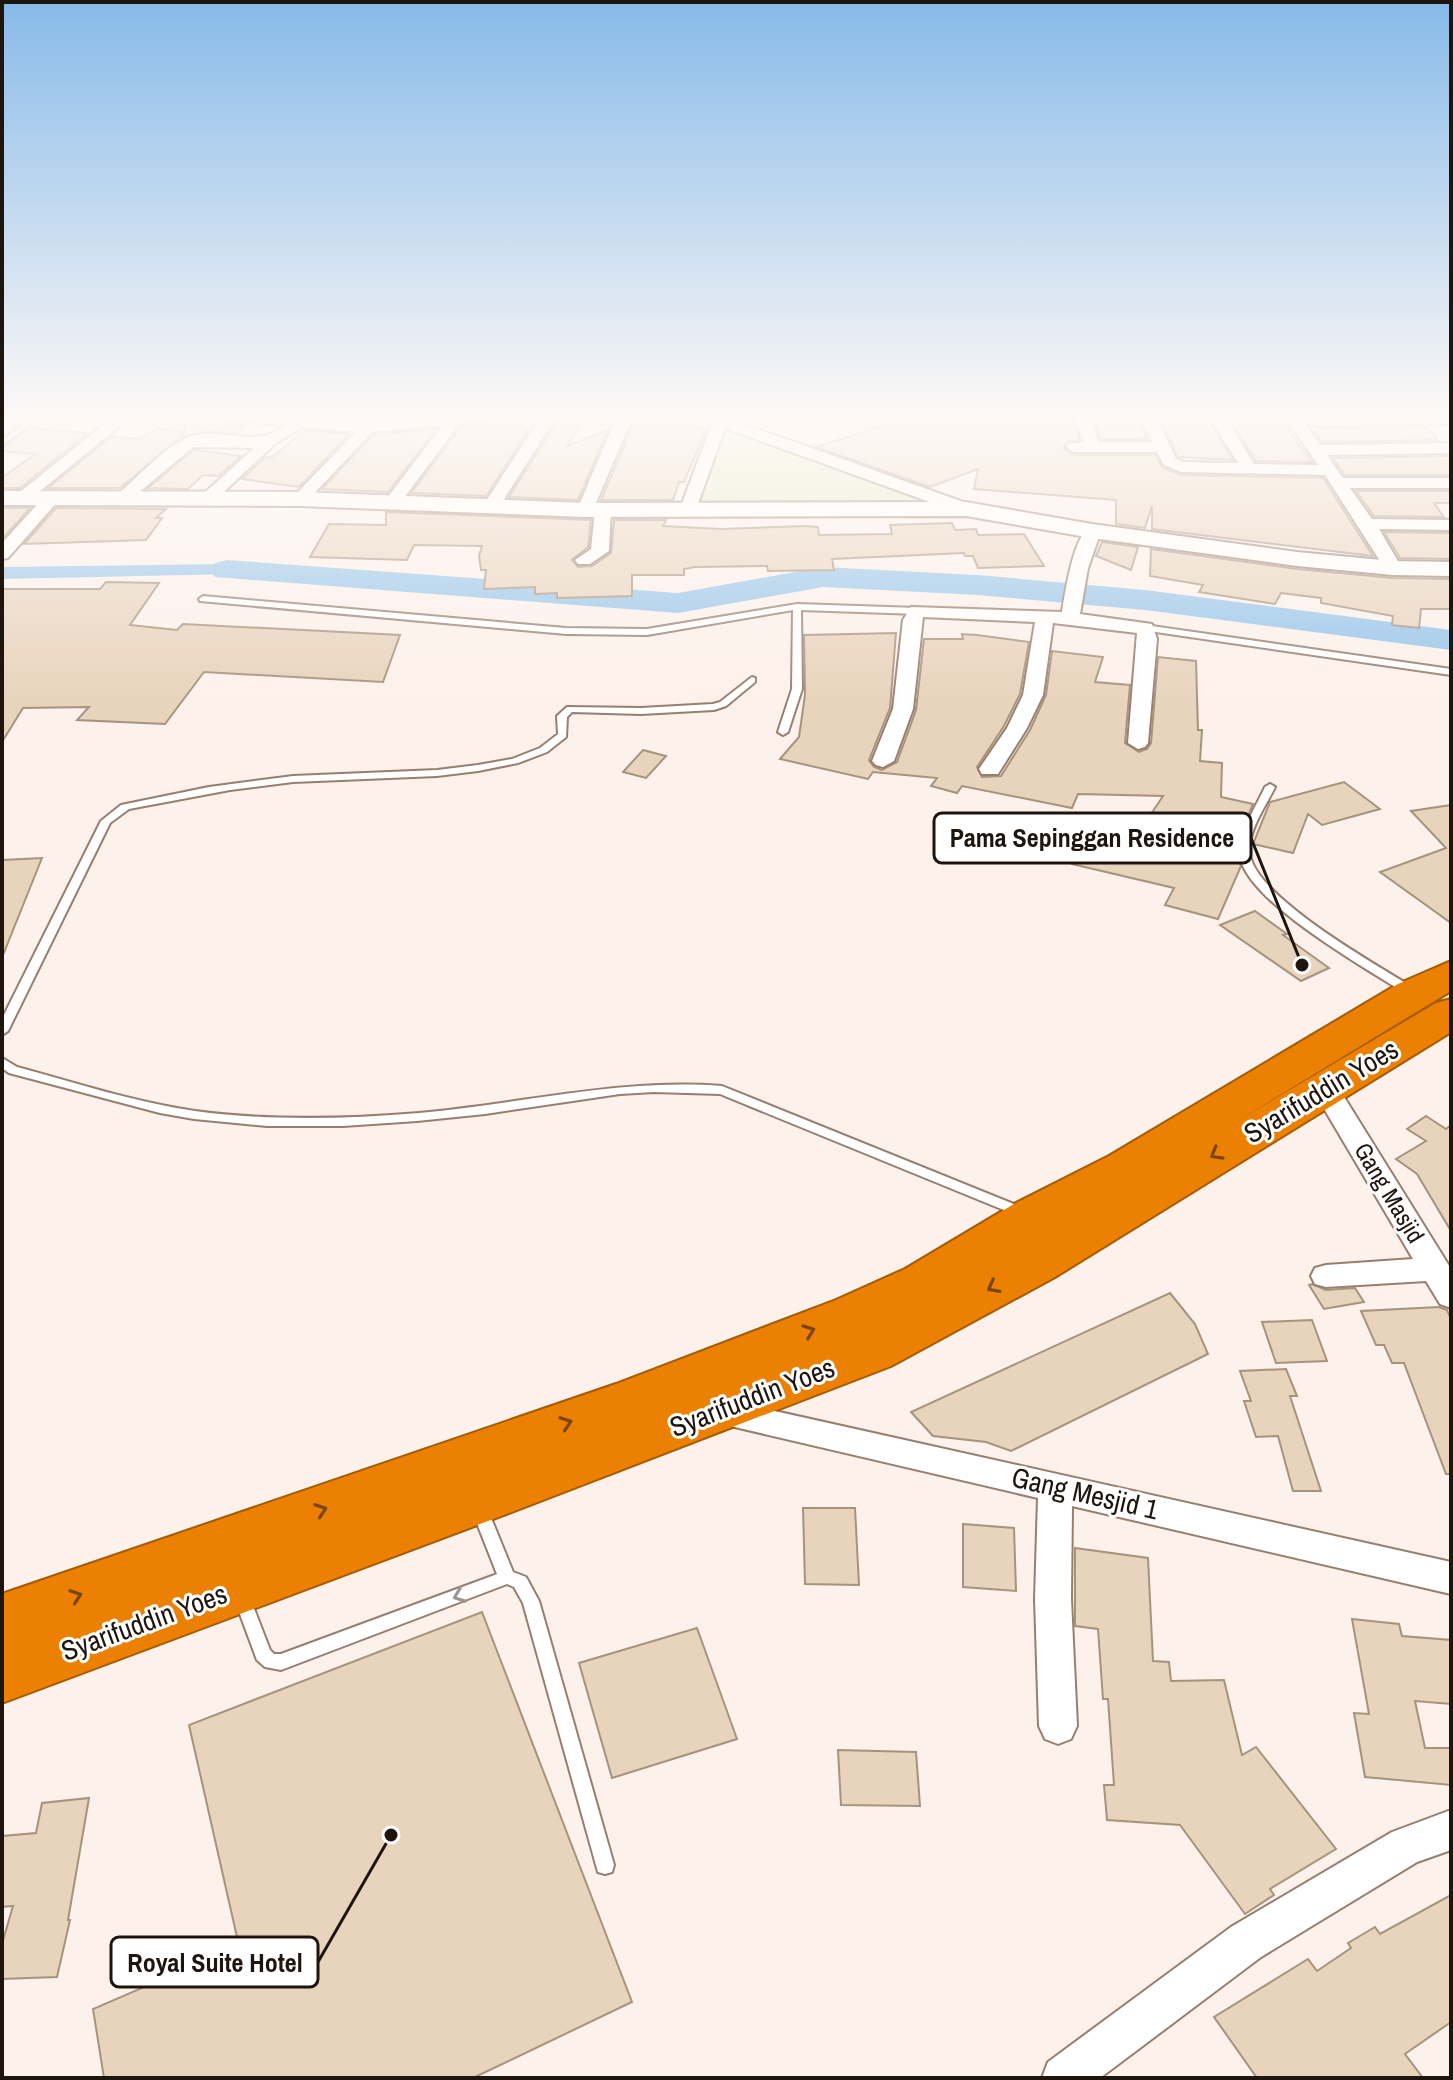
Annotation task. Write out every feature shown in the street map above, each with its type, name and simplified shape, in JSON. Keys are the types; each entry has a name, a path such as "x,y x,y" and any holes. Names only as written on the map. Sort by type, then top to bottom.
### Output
{"highway":[{"name":"Syarifuddin Yoes","path":"2,1674 238,1587 467,1481 717,1411 872,1351 1010,1278 1326,1090 1438,993"},
{"path":"2,1621 467,1481 635,1399 854,1314 923,1283 1031,1217 1126,1168 1438,993"}],"street":[{"path":"4,552 39,513"},
{"path":"584,560 600,551 594,513"},
{"path":"989,513 1092,531 1297,559 1393,568 1451,569"},
{"path":"1359,513 1393,568"},
{"path":"1367,524 1451,525"},
{"path":"1071,615 1079,568 1092,531"},
{"path":"883,761 903,709 912,620 918,611 1045,617 1071,615 1145,628 1148,639 1138,743"},
{"path":"990,769 1017,728 1033,695 1045,617"},
{"name":"Gang Masjid","path":"1326,1090 1451,1296"},
{"path":"1326,1276 1436,1269"},
{"name":"Gang Mesjid 1","path":"717,1411 1451,1578"},
{"path":"1055,1486 1053,1599 1058,1726"},
{"path":"1064,2078 1246,1942 1406,1846 1451,1830"}],"lane":[{"path":"203,599 622,634 797,607 918,611"},
{"path":"783,732 797,689 797,607"},
{"path":"1145,628 1451,672"},
{"path":"2,1031 106,821 125,807 293,779 495,766 529,758 555,745 563,735 562,716 570,709 641,711 714,707 723,704 752,680"},
{"path":"1270,787 1248,838 1245,855 1261,887 1289,910 1438,993"},
{"path":"2,1062 13,1070 162,1110 280,1122 451,1114 634,1088 682,1085 722,1090 1031,1217"},
{"path":"467,1481 507,1577"},
{"path":"238,1587 263,1655 271,1661 281,1662 507,1577 520,1582 531,1601 605,1865"}],"building":[{"path":"2,513 25,513 2,539"},
{"path":"51,513 161,513 156,518 162,518 146,540 24,544"},
{"path":"386,513 591,520 588,547 572,560 578,567 592,566 611,553 614,520 666,520 663,526 722,529 805,526 818,527 819,535 892,534 890,525 952,523 955,530 976,529 978,535 1024,534 1044,566 978,568 973,556 965,556 964,553 832,559 834,570 768,571 767,566 695,567 684,569 684,575 632,575 632,596 557,598 557,593 535,594 535,587 484,589 486,570 481,570 479,556 482,546 414,545 407,560 310,557 329,524 386,525"},
{"path":"1116,513 1150,513 1145,528 1116,524"},
{"path":"1152,513 1345,513 1373,556 1152,529"},
{"path":"1372,513 1441,513 1444,517 1374,516"},
{"path":"1384,532 1451,533 1451,559 1400,558"},
{"path":"1102,542 1138,547 1131,570 1096,556"},
{"path":"1151,549 1297,569 1393,578 1451,579 1451,609 1421,609 1419,628 1392,625 1393,616 1321,603 1321,598 1281,593 1275,604 1199,592 1203,585 1150,576"},
{"path":"106,582 159,583 130,625 177,630 183,624 400,635 383,682 204,672 165,724 77,720 89,707 23,708 2,742 2,589 100,589"},
{"path":"896,633 890,708 869,760 874,767 882,770 897,762 916,710 924,639 963,639 962,634 1029,642 1020,694 1004,726 977,767 982,777 1001,776 1030,730 1046,695 1052,651 1103,657 1095,682 1130,685 1125,743 1139,752 1151,743 1158,657 1196,661 1198,730 1202,730 1200,761 1222,763 1221,797 1253,804 1238,840 1237,857 1241,866 1218,919 1165,905 1174,888 1072,864 1083,842 1173,862 1191,824 1151,814 1163,796 1078,794 1072,808 962,786 957,793 931,786 937,778 873,772 868,779 780,759 799,737 805,695 804,635"},
{"path":"643,750 666,756 646,778 623,772"},
{"path":"1344,782 1380,809 1322,825 1308,814 1293,853 1253,844 1270,802"},
{"path":"1451,805 1451,923 1380,872 1446,848 1411,811"},
{"path":"42,858 3,955 2,860"},
{"path":"1255,911 1329,968 1301,981 1220,925"},
{"path":"1426,1116 1446,1129 1451,1125 1451,1231 1417,1174 1396,1159 1426,1141 1407,1129"},
{"path":"1309,1285 1326,1290 1355,1288 1364,1302 1324,1309"},
{"path":"1170,1293 1195,1324 1208,1354 1011,1451 986,1442 933,1436 911,1412"},
{"path":"1439,1307 1447,1310 1451,1319 1451,1474 1446,1474 1404,1363 1392,1363 1384,1345 1376,1345 1361,1311"},
{"path":"1312,1320 1327,1361 1276,1363 1262,1322"},
{"path":"1286,1369 1297,1396 1290,1396 1321,1491 1293,1491 1278,1436 1256,1437 1244,1401 1251,1401 1240,1371"},
{"path":"803,1508 855,1508 859,1585 805,1584"},
{"path":"963,1524 1014,1528 1016,1591 963,1587"},
{"path":"1075,1548 1148,1558 1153,1661 1169,1662 1171,1681 1224,1680 1242,1755 1256,1747 1336,1849 1270,1889 1274,1895 1245,1914 1180,1825 1107,1820 1104,1785 1114,1785 1108,1699 1103,1699 1098,1629 1075,1626"},
{"path":"482,1612 632,2002 473,2078 104,2078 93,2009 239,1946 189,1725"},
{"path":"1352,1619 1399,1624 1402,1636 1451,1640 1451,1704 1415,1701 1425,1748 1451,1748 1451,1785 1365,1777 1354,1713 1369,1714"},
{"path":"697,1628 737,1739 612,1778 579,1663"},
{"path":"838,1750 916,1752 920,1806 841,1805"},
{"path":"89,1798 70,1920 57,1977 2,1979 2,1944 13,1906 2,1907 2,1836 36,1833 42,1803"},
{"path":"1451,1895 1451,2022 1405,2054 1423,2078 1257,2078 1214,2017 1308,1959 1317,1971 1351,1948 1348,1943 1375,1927 1380,1934"}],"waterway":[{"path":"2,573 227,570"},
{"path":"227,570 678,603 823,577 978,585 1145,600 1451,640"}],"place":[{"name":"Pama Sepinggan Residence","path":"1302,965"},
{"name":"Royal Suite Hotel","path":"391,1835"}]}
